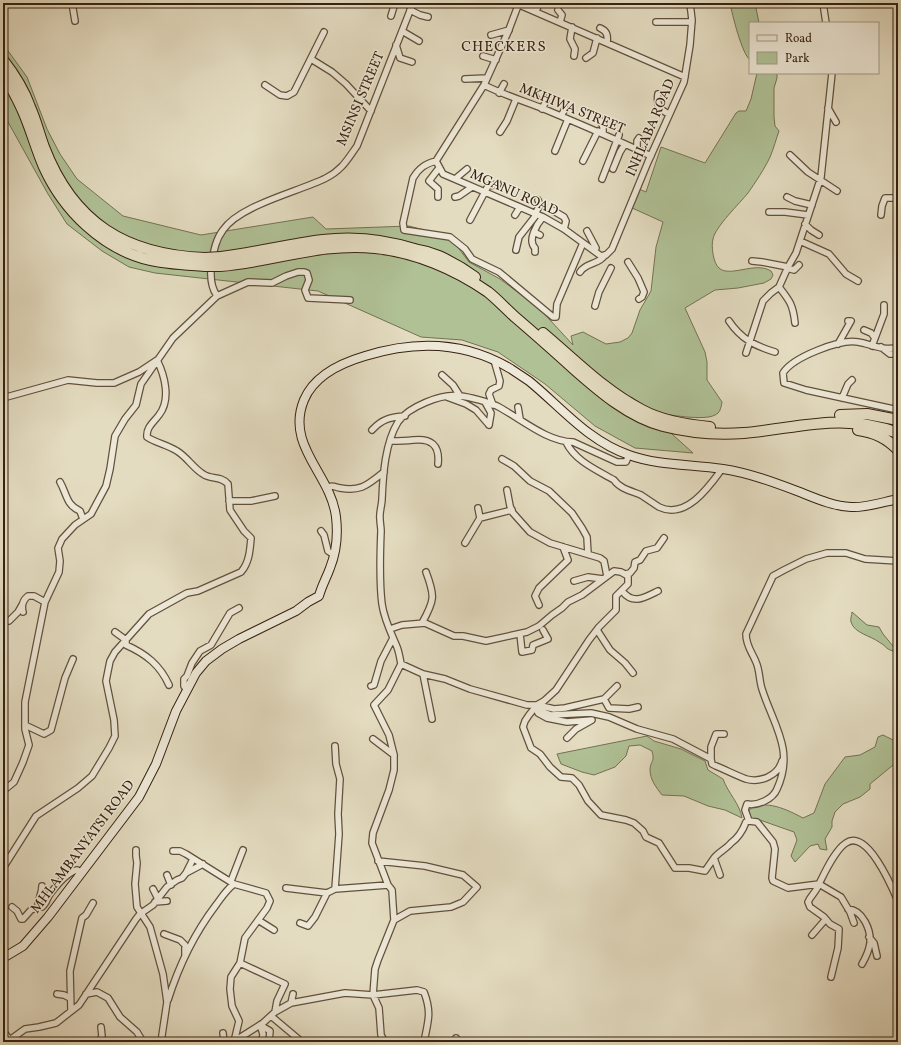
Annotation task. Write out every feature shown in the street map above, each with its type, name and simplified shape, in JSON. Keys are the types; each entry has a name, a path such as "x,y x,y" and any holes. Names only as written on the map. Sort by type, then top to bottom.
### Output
{"highway":[{"path":"3,60 12,71 28,101 44,148 60,181 73,200 84,212 99,226 129,243 149,250 205,262"},
{"path":"3,73 14,91 44,168 57,191 72,211 90,228 107,243 127,253 150,260 174,264 205,262 218,258 324,240 354,238 380,240 437,255 490,286 615,394 642,411 666,420 697,426 723,428 753,426 840,415 867,414 882,416 897,413"},
{"path":"218,258 242,264 320,248 348,246 376,248 399,252 426,260 448,269 489,293 601,393 629,412 662,426 694,433 745,433 827,422 857,423 884,428 898,433"},
{"path":"840,415 888,422 898,426"},
{"path":"778,428 837,428 866,431 878,434 898,450"}],"main road":[{"name":"MHLAMBANYATSI ROAD","path":"3,958 23,946 48,917 139,797 146,785 164,744 176,711 196,673 206,662 222,650 240,639 296,611 319,596 323,582 330,570 334,555 337,532 336,518 328,487 304,446 299,424 304,400 311,388 326,374 343,364 378,352 417,346 451,347 469,350 494,360 528,380 577,424 600,442 629,455 658,462 722,469 759,477 837,506 853,507 898,500"}],"street":[{"path":"72,3 74,21"},
{"path":"391,16 395,3"},
{"name":"MSINSI STREET","path":"217,296 212,286 211,276 218,258 216,243 223,229 240,213 326,178 343,167 357,146 412,3"},
{"name":"INHLABA ROAD","path":"606,255 612,250 684,82 692,22 690,3"},
{"path":"823,3 826,22"},
{"path":"583,243 557,304 556,317 553,317 499,272 472,259 450,238 404,230 403,223 413,178 416,172 425,164 436,160 484,85 509,30 517,4 685,78"},
{"path":"536,12 538,6"},
{"path":"410,10 428,17"},
{"path":"558,10 562,16 560,22"},
{"path":"656,22 692,22"},
{"path":"572,27 570,40 575,49 574,56"},
{"path":"600,28 607,32 607,43"},
{"path":"490,35 509,30"},
{"path":"402,31 419,41"},
{"path":"265,85 280,95 287,96 294,92 324,32"},
{"path":"586,58 593,53 597,38"},
{"path":"396,45 400,58 412,62"},
{"path":"483,56 496,60"},
{"path":"311,59 332,72 346,84 371,111"},
{"path":"746,353 763,301 779,288 796,253 820,180 832,74"},
{"path":"464,79 487,78"},
{"path":"499,93 504,84"},
{"name":"MKHIWA STREET","path":"484,85 499,93 618,138 624,144 651,156"},
{"path":"541,93 546,101 542,109"},
{"path":"658,94 658,105 661,110 669,114"},
{"path":"500,132 508,121 516,99"},
{"path":"828,108 836,122"},
{"path":"561,116 565,109"},
{"path":"555,150 568,119"},
{"path":"583,161 603,127 601,121"},
{"path":"602,179 618,138"},
{"path":"636,149 637,141 640,138"},
{"path":"613,168 624,144"},
{"path":"790,155 808,172 837,191"},
{"path":"436,160 439,168 429,181 438,189 438,197"},
{"name":"MGANU ROAD","path":"439,168 443,174 543,217 564,229 601,256 606,255"},
{"path":"455,179 467,169"},
{"path":"470,220 488,186 498,184"},
{"path":"455,197 464,194 472,187"},
{"path":"787,196 795,201 812,205"},
{"path":"881,215 885,198 894,198 898,201"},
{"path":"516,250 519,237 536,214 540,205 538,200"},
{"path":"515,214 520,207"},
{"path":"552,210 564,217 566,221 564,229"},
{"path":"769,212 785,212 808,215"},
{"path":"535,252 531,241 534,232 543,217"},
{"path":"805,224 819,235"},
{"path":"587,231 595,243 596,248 594,251"},
{"path":"534,232 540,235"},
{"path":"800,241 829,254 846,274 858,281"},
{"path":"580,272 583,267 599,262 606,255"},
{"path":"752,261 794,270 799,265"},
{"path":"628,262 638,278 644,292 642,297 639,299"},
{"path":"595,306 599,292 611,268"},
{"path":"3,791 14,782 29,745 25,725 25,702 45,602 58,572 60,561 58,548 62,539 75,525 90,514 106,486 115,436 125,419 136,405 141,384 157,360 173,338 217,296 248,282 272,283 286,276 304,272 307,273 309,280 305,290 308,298 350,300"},
{"path":"779,288 790,300 794,312 795,323"},
{"path":"872,346 884,314 884,305"},
{"path":"838,344 851,321 848,320"},
{"path":"730,321 740,335 759,346 775,352"},
{"path":"864,330 875,338"},
{"path":"898,347 880,347 858,342 838,344 826,347 795,362 786,367 783,373 784,383 814,389 897,413 898,398"},
{"path":"880,347 890,354 898,354"},
{"path":"3,398 68,380 114,383 140,372 157,360"},
{"path":"3,868 36,816 78,788 92,776 109,748 115,736 114,720 106,681 113,656 149,614 187,593 198,591 241,572 246,567 250,552 251,538 244,531 230,510 228,484 222,479 204,475 179,452 147,437 148,428 161,414 166,397 164,374 157,360"},
{"path":"493,404 489,394 491,390 500,386 494,360"},
{"path":"442,375 453,385 460,396"},
{"path":"842,398 848,384 852,380"},
{"path":"444,396 466,404 476,410 489,425 491,413 485,402"},
{"path":"385,1042 381,1035 379,1008 373,995 378,960 394,920 392,890 388,885 372,843 373,833 389,790 394,770 394,754 389,735 374,706 388,690 401,664 398,648 393,638 382,603 380,519 384,472 390,441 398,422 426,402 444,396 460,396 493,404 542,433 566,442 573,442 617,462 626,462 629,455"},
{"path":"518,407 520,419"},
{"path":"372,430 378,423 390,417 405,416"},
{"path":"390,441 426,440 432,443 437,450 439,454 438,464"},
{"path":"566,442 578,458 614,480 618,485 660,507 670,509 679,509 701,496 722,469"},
{"path":"502,459 514,466 530,481 549,491 572,513 587,538 588,554"},
{"path":"328,487 332,485 350,489 366,486 384,472"},
{"path":"60,482 65,490 67,501 73,508 80,511 83,519"},
{"path":"507,490 512,510 530,532 550,543 600,558 604,561 605,578"},
{"path":"229,501 251,501 275,496"},
{"path":"465,543 480,518 478,508"},
{"path":"480,518 512,510"},
{"path":"321,531 324,535 328,551 334,555"},
{"path":"390,629 402,625 422,623 454,636 463,636 486,641 527,632 539,626 568,602 582,595 614,571 625,574 630,573 636,562 640,560 646,551 657,548 664,538"},
{"path":"539,605 535,596 539,588 568,560 563,547"},
{"path":"749,821 745,810 747,804 752,805 769,799 774,795 782,777 785,760 781,738 760,684 759,670 746,640 746,634 773,576 806,559 826,553 846,553 866,559 898,561"},
{"path":"422,623 432,603 433,596 426,572"},
{"path":"625,574 628,576 628,584 616,596 616,610 597,630 578,655 556,690 537,705 525,720 524,727 531,748 540,754 550,767 561,777 572,778 579,785 588,801 601,815 626,820 634,823 644,831 646,837 658,843 675,868 689,868 705,871 719,852 732,843 740,834 746,822 757,822 774,842 775,849 772,878 775,883 788,888 819,884 841,897 854,923"},
{"path":"574,581 588,577 605,578"},
{"path":"622,591 626,596 633,599 639,599 658,591"},
{"path":"3,620 9,621 14,617 24,599 28,596 34,596 45,602"},
{"path":"22,605 23,612"},
{"path":"187,690 184,686 184,679 187,676 192,663 200,651 211,645 230,613 239,608"},
{"path":"520,634 522,652 532,650 533,645 548,639 543,630"},
{"path":"597,630 610,650 625,663 633,673"},
{"path":"115,632 126,640 126,645 144,655 154,663 163,673 169,685"},
{"path":"371,686 374,685 381,661 393,638"},
{"path":"25,725 44,734 50,730 65,678 73,659"},
{"path":"401,664 423,674 445,679 470,689 528,705 537,705 554,709 604,699 617,686"},
{"path":"423,674 432,719"},
{"path":"604,699 609,708 629,709 638,707"},
{"path":"537,705 536,710 538,714 547,718 566,722 592,720 576,729 567,738"},
{"path":"537,705 538,709 551,715 591,713 609,717 637,729 673,739 710,759"},
{"path":"724,734 716,734 711,747 710,759 712,764 747,779 768,778 780,768"},
{"path":"373,739 394,754"},
{"path":"335,746 336,764 340,779 338,814 339,834 335,889"},
{"path":"776,792 774,789 775,783 779,776 784,751"},
{"path":"831,977 838,948 839,928 825,920 824,917 810,907 808,902 810,897 817,890 839,850 845,843 855,840 862,842 869,848 898,901"},
{"path":"136,850 137,863 135,884 137,907 140,914 148,922 150,927 163,974 167,1002"},
{"path":"161,1042 167,1002 179,968 204,921 232,882 243,850"},
{"path":"173,851 180,851 232,882 267,895 270,901 267,908 245,938 240,963 231,977 230,989 232,1006 239,1021 233,1042"},
{"path":"714,858 720,875"},
{"path":"3,1031 8,1041 25,1029 39,1028 56,1023 79,1005 140,914 171,885 182,878 193,859"},
{"path":"378,861 425,866 463,875 477,887 463,902 451,907 410,911 394,920"},
{"path":"186,873 203,864"},
{"path":"12,907 17,911 21,919 23,919 31,910 42,907 51,892 70,873 77,870 82,872"},
{"path":"167,875 171,885"},
{"path":"286,888 327,892 335,889 388,885"},
{"path":"39,907 38,902 39,896 42,894 42,886"},
{"path":"153,889 156,900"},
{"path":"300,923 308,926 315,917 327,892"},
{"path":"156,900 166,902"},
{"path":"71,1011 70,971 82,918 86,916 93,904"},
{"path":"848,909 854,909 860,915 869,932 870,942 868,954 862,964"},
{"path":"258,920 274,930"},
{"path":"812,934 825,920"},
{"path":"164,934 180,940 185,944 184,958"},
{"path":"869,937 874,943 877,956"},
{"path":"240,963 285,984 273,1014"},
{"path":"233,1042 260,1025 273,1014 292,1003 345,993 373,995 417,990 424,992 429,1004 430,1016 424,1042"},
{"path":"86,994 97,992 108,998 120,1017 137,1032 143,1042"},
{"path":"57,994 64,994 70,998"},
{"path":"292,1003 293,994"},
{"path":"307,1000 309,994"},
{"path":"273,1014 294,1039 302,1042"},
{"path":"260,1025 263,1030 262,1042"},
{"path":"260,1025 270,1031 269,1042"},
{"path":"99,1042 102,1036 101,1027"},
{"path":"223,1033 224,1042"}],"green space":[{"path":"730,3 755,3 759,22 749,22 749,59 744,50 735,24"},
{"path":"3,44 27,77 47,129 60,154 77,179 123,216 201,235 313,217 326,229 409,226 450,237 469,262 500,279 538,307 573,345 571,336 583,332 606,344 620,342 628,338 632,333 640,310 651,291 656,247 663,222 630,207 639,189 646,192 661,147 705,163 736,113 739,111 746,111 751,99 757,74 777,74 774,88 774,117 775,126 779,131 771,154 763,171 748,193 718,228 712,245 715,262 719,268 724,271 765,268 771,271 773,275 771,279 764,283 738,288 715,290 685,308 705,352 707,362 707,380 722,402 720,410 717,414 710,417 695,417 677,416 655,412 631,397 693,453 635,448 595,426 545,384 498,352 462,340 421,337 318,291 155,273 129,267 102,251 67,224 48,194 3,113"},
{"path":"852,612 867,625 879,627 898,652 889,649 856,629 851,621"},
{"path":"883,735 893,740 898,737 898,761 870,784 870,789 860,797 843,804 835,812 832,827 825,839 827,850 820,849 818,844 810,846 795,862 791,856 797,840 794,832 751,818 749,810 762,805 776,806 803,818 814,813 825,784 845,757 860,755 875,747 878,737"},
{"path":"647,736 654,741 681,749 705,761 708,770 723,779 739,808 742,818 725,810 708,806 684,796 662,795 651,777 650,766 653,759 652,751 640,745 629,746 626,756 615,767 594,775 561,764 557,754"}],"district":[{"name":"CHECKERS","path":"504,47"}]}
